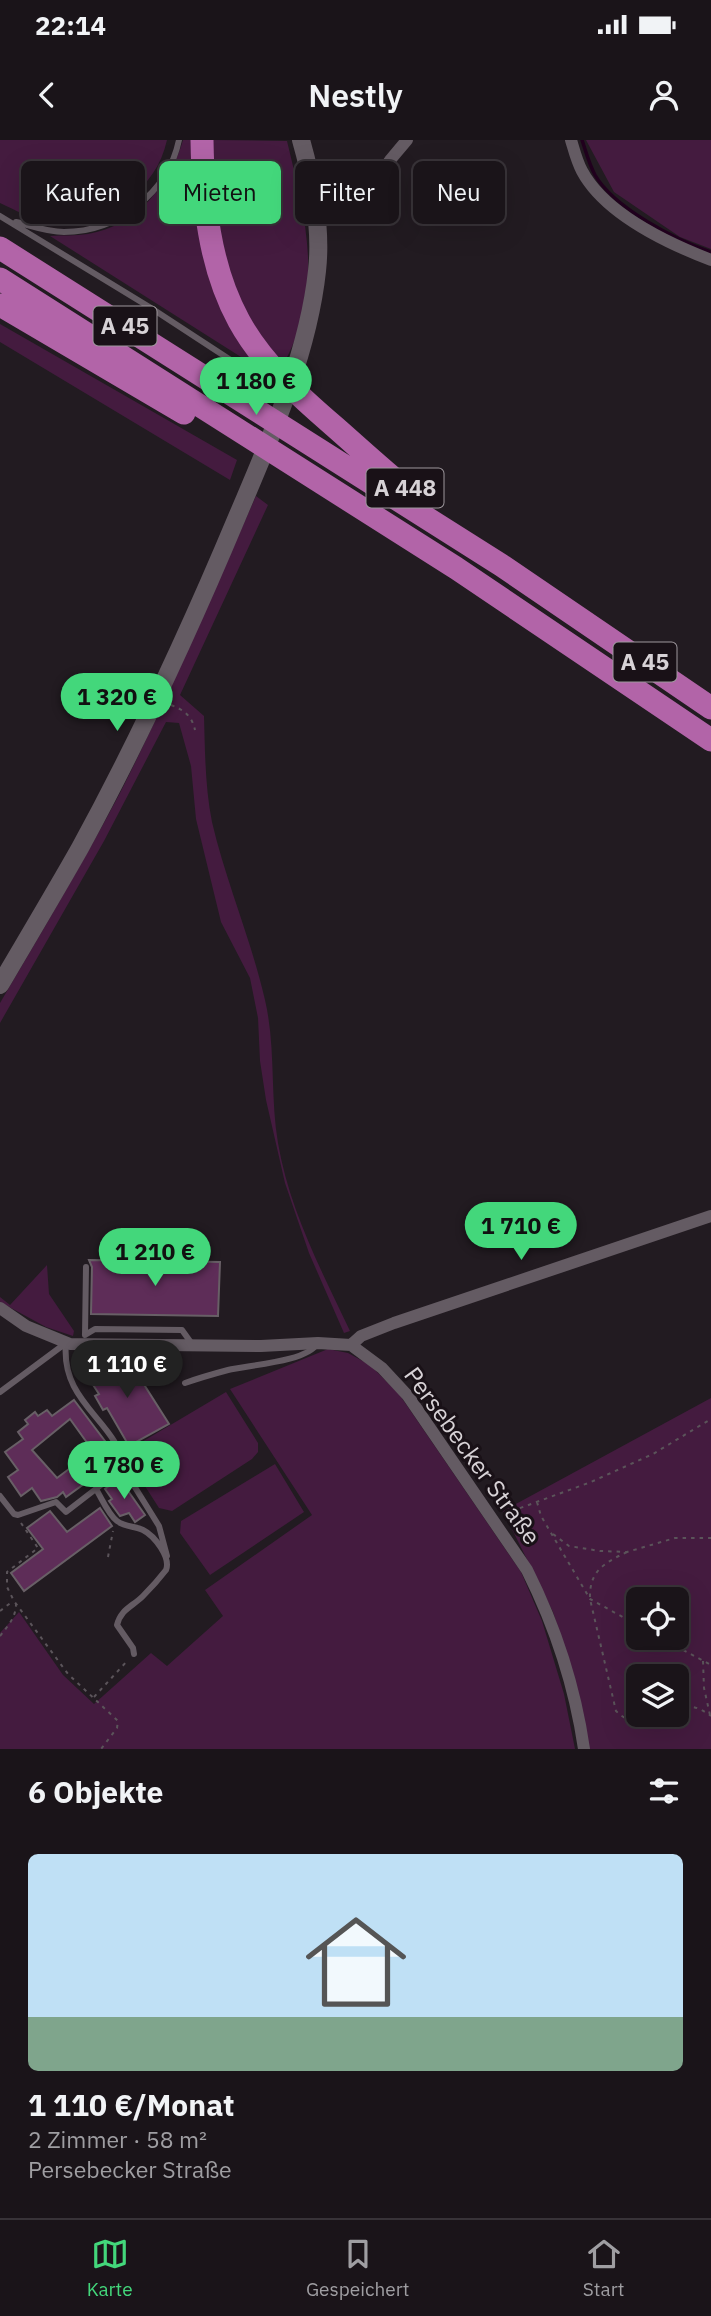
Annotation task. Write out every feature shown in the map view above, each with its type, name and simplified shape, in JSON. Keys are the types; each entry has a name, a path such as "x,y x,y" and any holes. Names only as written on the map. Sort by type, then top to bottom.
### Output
{"highway":[{"name":"A 448","path":"202,140 206,210 218,269 226,294 263,369 287,384 307,410 501,565"},
{"name":"A 45","path":"0,248 501,565 711,708"},
{"name":"A 45","path":"0,279 239,437 295,466 509,603 711,740"},
{"path":"0,305 239,437"}],"street":[{"path":"301,140 307,161"},
{"path":"390,161 407,140"},
{"path":"571,140 581,169 591,186 611,205 661,238 711,260"},
{"path":"0,985 80,848 155,700 204,597 250,488 299,360 310,319 318,268 316,224"},
{"path":"0,1308 26,1326 66,1343 85,1340 193,1346 318,1343 351,1345 361,1336 394,1323 711,1216"},
{"name":"Persebecker Straße","path":"351,1345 383,1368 408,1396 527,1570 557,1638 584,1749"}],"lane":[{"path":"3,217 47,231 64,232 98,227 114,220 129,212 154,190 168,169 179,140"},
{"path":"3,217 263,369 290,400"},
{"path":"85,1340 86,1267"},
{"path":"0,1392 66,1343"},
{"path":"66,1343 65,1358 70,1380 80,1398 122,1453 123,1468 159,1526 167,1559 166,1570 141,1599 129,1605 119,1617 117,1625 134,1648 134,1654"},
{"path":"185,1383 228,1370 273,1362 314,1349 318,1343"},
{"path":"272,1346 273,1362"},
{"path":"0,1496 14,1514 18,1515 56,1502 66,1512 123,1468"},
{"path":"96,1489 116,1520 143,1530 152,1537 167,1559"}],"path":[{"path":"155,700 185,712 192,719 195,730"},
{"path":"493,1518 591,1482 653,1454 711,1419"},
{"path":"537,1500 541,1516 590,1599 626,1619"},
{"path":"18,1515 38,1548 7,1572 7,1587 68,1674 115,1717 119,1724 101,1749"},
{"path":"108,1557 116,1520"},
{"path":"552,1534 569,1546 627,1552"},
{"path":"626,1719 616,1711 590,1599 589,1583 600,1568 627,1552 675,1538 711,1538"},
{"path":"0,1611 15,1602"},
{"path":"0,1636 16,1612 15,1602"},
{"path":"685,1650 711,1665"},
{"path":"93,1698 134,1654"},
{"path":"703,1659 704,1688 711,1716"},
{"path":"689,1705 697,1706 711,1716"}],"shaded area":[{"path":"0,140 167,140 160,161 145,183 145,161 21,161 21,212 0,203"},
{"path":"183,140 194,140 194,161 175,161"},
{"path":"213,140 287,141 295,177 295,224 304,224 305,227 308,282 296,337 283,365 258,335 237,296 221,251 217,224 281,224 281,161 213,161"},
{"path":"586,140 711,140 711,249 680,237 614,192"},
{"path":"159,188 159,224 212,224 268,374 50,236 83,235 117,224 145,224 145,205"},
{"path":"0,324 237,460 230,480 0,342"},
{"path":"256,496 268,505 180,695 204,716 212,822 265,1000 272,1054 276,1125 283,1168 298,1216 350,1331 344,1333 309,1253 285,1183 266,1100 260,1061 258,1018 250,978 221,922 196,819 191,766 179,723 166,722 104,841 0,1023 0,1003 121,791 174,681"},
{"path":"47,1265 49,1294 74,1331 73,1336 46,1327 0,1302 0,1297 10,1305"},
{"path":"328,1349 348,1353 370,1365 399,1394 521,1572 542,1621 564,1694 575,1749 0,1749 0,1633 19,1612 63,1675 94,1704 151,1653 167,1666 223,1616 205,1590 312,1515 230,1389"},
{"path":"226,1392 258,1443 258,1452 252,1459 172,1511 159,1508 127,1458 130,1449"},
{"path":"711,1398 711,1749 589,1749 570,1666 553,1612 503,1511"},
{"path":"275,1464 304,1512 210,1575 180,1533 181,1521"}],"building":[{"path":"89,1260 220,1262 218,1316 91,1314 92,1267"},
{"path":"124,1353 169,1424 129,1446 107,1408 103,1410 95,1396 99,1394 88,1377"},
{"path":"74,1400 114,1453 116,1460 109,1465 112,1469 98,1480 95,1476 66,1497 63,1492 57,1497 41,1501 32,1488 21,1496 8,1477 18,1470 5,1452 23,1439 18,1432 28,1424 25,1420 35,1412 38,1416 47,1410 52,1416","holes":["70,1419 93,1451 57,1478 32,1450"]},
{"path":"119,1478 145,1515 135,1522 129,1513 120,1516 109,1501 112,1499 105,1489"},
{"path":"100,1508 112,1526 24,1591 11,1573 43,1549 27,1528 50,1511 67,1532"}],"waterway":[{"path":"582,140 595,175 616,199 664,231 711,252"}]}
